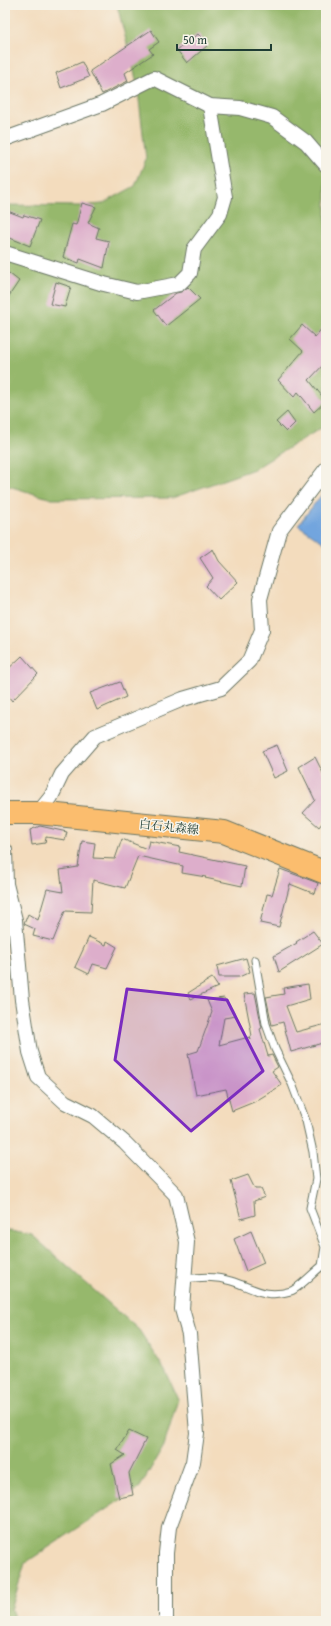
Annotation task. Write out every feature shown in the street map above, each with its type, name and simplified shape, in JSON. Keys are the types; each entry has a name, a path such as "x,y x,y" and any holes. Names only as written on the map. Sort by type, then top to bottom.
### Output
{"main road":[{"name":"白石丸森線","path":"5,813 38,813 224,832 326,873"}],"street":[{"path":"5,139 102,104 154,78 210,106 240,108 272,117 306,142 326,165"},
{"path":"5,252 104,284 137,292 179,284 190,273 194,249 220,214 225,198 210,106"},
{"path":"38,813 51,797 62,774 95,736 183,699 221,688 249,661 262,630 260,599 279,531 326,469"},
{"path":"5,850 6,884 14,920 22,1000 30,1052 38,1077 65,1102 93,1116 125,1143 176,1195 187,1242 182,1309 189,1334 197,1433 193,1462 169,1527 166,1553 166,1621"}],"lane":[{"path":"185,1279 209,1276 232,1281 268,1294 292,1291 322,1266 325,1247 310,1208 316,1179 313,1152 306,1121 292,1084 275,1049 266,1024 254,960"}],"highlighted area":[{"path":"127,989 227,1000 263,1071 191,1131 115,1060"}],"green space":[{"path":"117,5 326,5 326,425 254,469 172,498 52,499 5,485 5,205 79,206 102,204 135,186 146,159 137,83"},
{"path":"5,1230 32,1235 139,1330 165,1370 178,1399 164,1446 140,1487 25,1563 11,1610 15,1621 5,1621"}],"water":[{"path":"326,489 326,544 298,525"}],"building":[{"path":"151,30 159,42 149,49 153,54 125,73 128,81 102,94 90,71"},
{"path":"198,34 208,45 187,63 177,50"},
{"path":"82,62 89,77 61,88 56,73"},
{"path":"82,203 96,207 88,223 99,228 96,238 109,241 104,268 80,259 79,263 63,257 72,224 76,225"},
{"path":"5,210 23,217 24,215 40,220 30,246 5,236"},
{"path":"5,270 19,281 5,302"},
{"path":"56,282 71,287 65,307 50,304"},
{"path":"188,287 200,299 166,326 154,310 176,293 181,292"},
{"path":"326,323 326,362 309,380 326,401 314,412 298,392 294,397 278,380 303,351 290,339 302,325 315,337"},
{"path":"287,412 295,423 286,432 276,422"},
{"path":"213,549 219,561 238,582 219,600 206,586 213,578 200,558"},
{"path":"22,656 38,674 12,701 5,692 5,672"},
{"path":"120,682 126,697 97,710 90,693"},
{"path":"277,745 288,771 274,778 262,751"},
{"path":"315,757 326,779 326,818 319,827 303,813 315,800 299,767"},
{"path":"40,826 67,832 65,840 46,837 45,843 32,845 30,830"},
{"path":"122,839 147,849 149,841 180,847 179,852 245,866 242,886 182,873 183,866 138,856 125,888 93,880 91,912 65,911 53,941 33,936 35,929 24,924 28,914 38,920 47,889 63,892 60,870 78,867 82,841 95,843 93,858 115,859"},
{"path":"280,869 318,883 315,894 290,884 279,927 260,923 267,894 272,895"},
{"path":"313,931 323,944 279,972 274,956 297,943 296,942"},
{"path":"89,937 106,945 107,941 117,947 107,968 93,964 89,974 75,967"},
{"path":"246,958 250,972 239,977 219,977 217,966"},
{"path":"212,978 218,987 191,999 188,993"},
{"path":"308,984 310,999 286,1006 296,1032 326,1024 326,1042 291,1052 283,1022 272,1025 266,997 284,994 283,988"},
{"path":"255,993 262,1028 260,1029 268,1056 272,1055 278,1067 272,1071 282,1085 254,1102 232,1111 226,1089 196,1095 188,1054 198,1051 212,1012 207,1000 224,998 236,1016 224,1018 219,1045 249,1037 251,1040 250,1037 252,1036 244,994"},
{"path":"248,1175 255,1189 261,1189 265,1197 254,1201 255,1215 241,1219 231,1181"},
{"path":"251,1231 264,1263 246,1271 234,1239"},
{"path":"129,1431 146,1439 129,1473 133,1495 119,1498 111,1464 125,1455 117,1450"}]}
